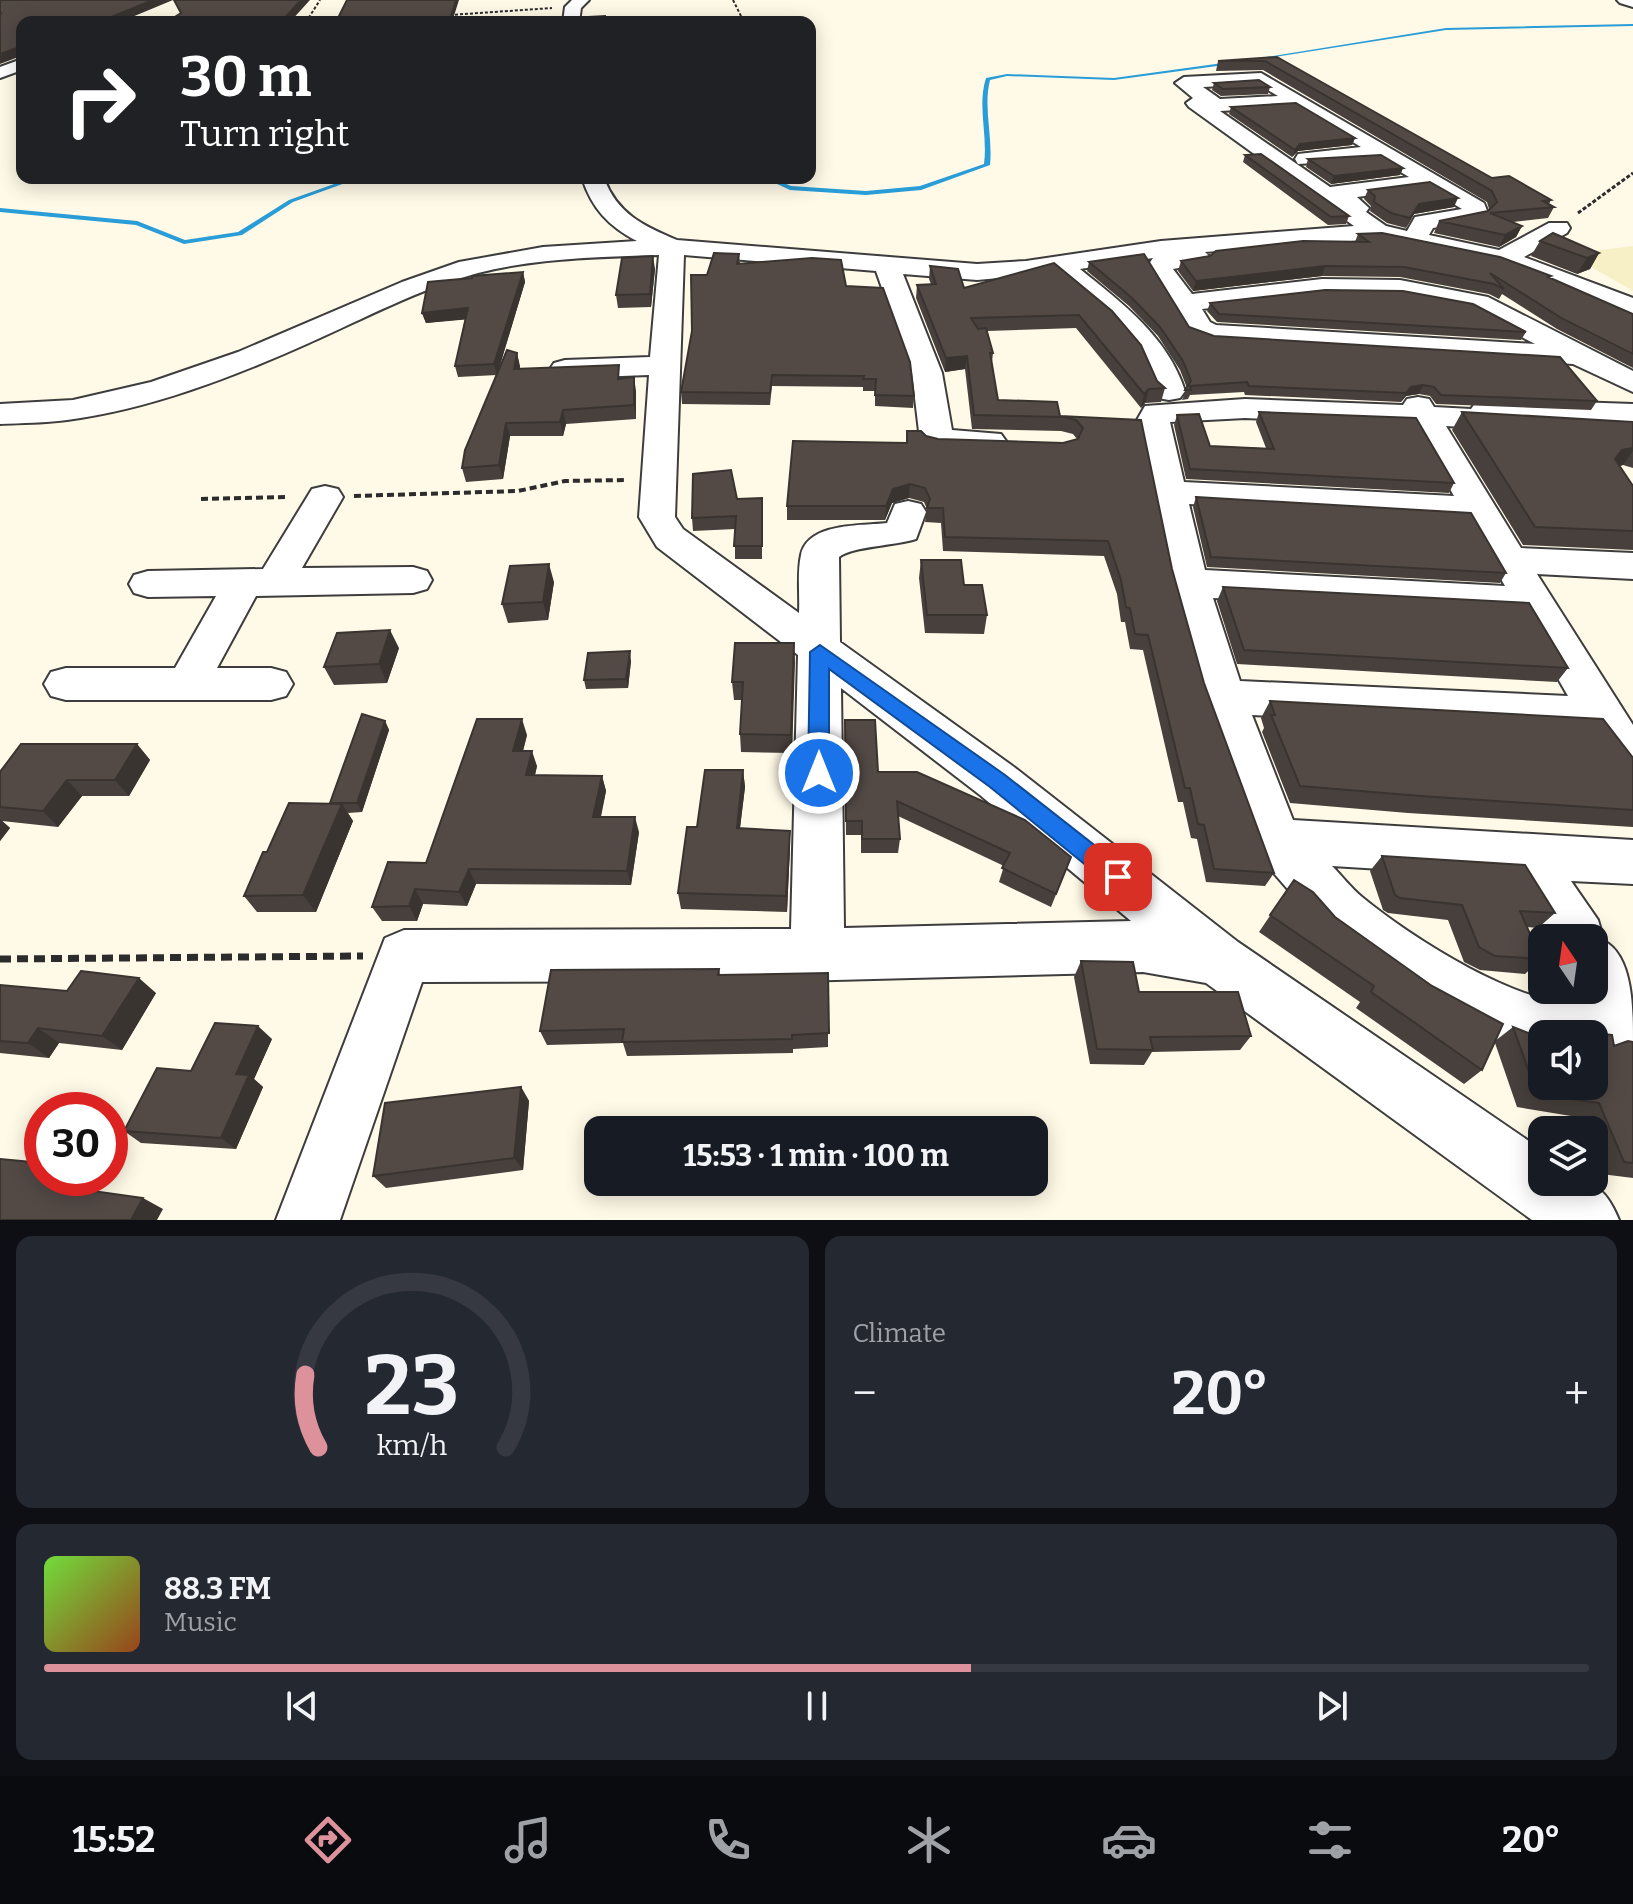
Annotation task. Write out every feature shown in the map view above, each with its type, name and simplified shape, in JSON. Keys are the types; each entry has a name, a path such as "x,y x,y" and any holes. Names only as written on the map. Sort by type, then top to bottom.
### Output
{"street":[{"path":"1625,0 1633,2"},
{"path":"1183,94 1378,232"},
{"path":"0,414 71,411 151,391 249,358 363,306 468,268 505,260 673,247 977,272 1059,265 1259,239 1419,230 1476,213 1472,205 1298,101"},
{"path":"1310,128 1338,125"},
{"path":"1306,159 1381,152"},
{"path":"1431,181 1338,192 1377,221 1419,230 1503,258 1633,308"},
{"path":"595,184 600,202 613,217 673,247"},
{"path":"1503,258 1558,228"},
{"path":"1573,355 1212,333 1199,328 1159,268 1160,265 1270,249 1332,245 1454,259 1590,305 1633,324"},
{"path":"673,247 657,517 670,538 997,781 1219,960 1587,1220"},
{"path":"886,264 927,373 937,440 1014,442"},
{"path":"1059,265 1130,327 1167,375 1169,391"},
{"path":"1185,303 1322,287 1400,288 1478,303 1573,355 1633,383"},
{"path":"1269,293 1349,300 1478,303"},
{"path":"1349,300 1375,342"},
{"path":"543,369 664,365"},
{"path":"1608,989 1620,1011 1616,1020 1601,1028 1553,1032 1501,1014 1437,980 1343,914 1276,841 1223,697 1189,583 1153,420 1156,413 1240,408 1633,414"},
{"path":"1422,411 1633,425"},
{"path":"1422,411 1601,715 1633,760"},
{"path":"1170,492 1480,509"},
{"path":"187,684 325,497"},
{"path":"817,954 820,553 839,539 891,536 903,531 908,512"},
{"path":"1510,560 1633,566"},
{"path":"148,584 413,580"},
{"path":"1189,583 1535,601"},
{"path":"66,684 271,684"},
{"path":"1223,697 1601,715"},
{"path":"1276,841 1633,862"},
{"path":"1526,855 1570,924"},
{"path":"308,1220 404,956 817,954 1143,946 1219,960"}],"path":[{"path":"440,16 575,10"},
{"path":"1558,228 1633,173"},
{"path":"201,499 518,491 565,481 659,480"},
{"path":"0,959 404,956"}],"shaded area":[{"path":"1633,246 1633,291 1569,254"}],"building":[{"path":"0,0 153,0 114,16 16,16 16,48 0,54"},
{"path":"174,0 301,0 286,16 176,16 181,13"},
{"path":"347,0 456,0 451,16 339,16"},
{"path":"1277,57 1492,178 1509,176 1551,200 1543,201 1554,207 1490,213 1522,226 1505,235 1439,221 1488,211 1497,202 1492,191 1265,61 1218,61"},
{"path":"1259,80 1270,87 1223,89 1214,83"},
{"path":"1296,103 1355,138 1300,144 1295,150 1231,107"},
{"path":"1261,154 1349,216 1331,217 1245,155"},
{"path":"1381,155 1403,168 1334,176 1308,159"},
{"path":"1430,182 1458,198 1419,204 1410,218 1391,213 1374,202 1375,196 1368,190"},
{"path":"1382,233 1500,257 1551,276 1548,277 1633,314 1633,354 1563,319 1490,273 1504,289 1494,284 1404,267 1325,266 1196,281 1181,261 1210,256 1216,251 1303,241 1369,242 1358,234"},
{"path":"1553,233 1599,253 1587,258 1540,241"},
{"path":"714,253 739,254 737,264 812,258 841,260 846,286 883,288 910,362 914,396 875,395 876,379 863,379 864,376 772,375 770,393 681,392 692,331 691,275 707,275"},
{"path":"1144,254 1189,327 1214,336 1560,357 1597,401 1441,395 1434,387 1423,385 1411,387 1406,393 1249,386 1247,382 1190,386 1191,390 1185,390 1191,381 1183,361 1160,327 1131,297 1089,262"},
{"path":"653,256 650,294 616,295 622,258"},
{"path":"1054,263 1112,311 1141,345 1157,381 1165,388 1149,389 1144,394 1079,315 971,318 978,329 986,328 993,353 990,353 998,400 1057,402 1060,416 1141,420 1172,569 1204,683 1274,873 1214,869 1204,825 1198,824 1190,788 1185,788 1148,635 1135,634 1130,608 1126,607 1108,541 945,537 943,508 927,508 930,499 925,488 910,484 893,489 886,506 787,506 793,441 907,443 907,431 921,431 938,439 1063,443 1078,439 1083,428 1076,420 1064,417 974,415 967,356 946,358 917,285 936,284 930,266 958,269 964,288"},
{"path":"523,272 494,364 455,366 468,308 422,313 428,282"},
{"path":"1325,290 1403,291 1473,304 1526,332 1219,314 1210,303"},
{"path":"507,350 517,353 514,369 619,365 618,379 634,377 634,405 563,410 560,422 506,423 499,465 462,468 465,450"},
{"path":"1259,412 1416,418 1454,483 1190,469 1177,415 1199,414 1210,446 1274,449"},
{"path":"1462,412 1633,422 1633,448 1622,450 1615,459 1633,486 1633,531 1535,527"},
{"path":"731,470 737,499 762,498 762,546 734,546 736,516 692,518 693,474"},
{"path":"1196,497 1471,513 1506,573 1211,557"},
{"path":"921,560 961,560 964,585 982,585 987,615 927,615"},
{"path":"549,564 543,602 502,604 510,566"},
{"path":"1223,587 1529,603 1568,668 1244,650"},
{"path":"390,630 379,664 324,667 337,633"},
{"path":"735,643 794,643 791,735 740,734 743,682 732,682"},
{"path":"630,651 626,679 584,680 588,653"},
{"path":"1270,701 1603,719 1633,758 1633,810 1300,786 1271,715 1275,715"},
{"path":"362,714 385,721 357,803 330,803"},
{"path":"477,719 522,719 513,751 532,751 526,775 602,776 593,817 635,817 627,871 469,869 459,892 415,889 409,906 372,907 388,862 426,863"},
{"path":"845,720 875,720 878,772 917,772 1025,820 1071,857 1056,894 1002,868 1010,853 897,801 900,839 862,839 862,821 846,821"},
{"path":"21,744 137,744 115,780 67,780 43,811 0,807 0,772"},
{"path":"705,770 743,770 737,828 790,831 786,896 678,893 687,827 697,827"},
{"path":"289,803 342,804 303,895 244,896 263,852 267,852"},
{"path":"1382,856 1525,865 1555,913 1520,911 1528,929 1528,958 1495,956 1479,947 1462,905 1395,895"},
{"path":"1294,880 1313,892 1335,917 1432,986 1503,1024 1482,1070 1371,992 1374,986 1270,915"},
{"path":"1081,961 1133,962 1139,992 1238,992 1251,1036 1150,1037 1153,1050 1097,1049"},
{"path":"719,969 718,975 828,973 829,1033 792,1035 792,1039 622,1042 624,1029 540,1031 551,970"},
{"path":"81,971 139,978 102,1036 38,1028 28,1043 0,1041 0,985 67,991"},
{"path":"215,1023 258,1026 236,1074 249,1075 221,1138 128,1131 128,1123 157,1068 191,1071"},
{"path":"1513,1027 1528,1033 1528,1069"},
{"path":"1608,1035 1612,1035 1614,1046 1633,1042 1633,1163 1624,1162 1608,1124 1608,1116 1605,1116 1599,1103 1578,1100 1608,1100"},
{"path":"521,1087 514,1158 373,1176 385,1103"},
{"path":"0,1159 24,1161 24,1196 143,1198 131,1220 0,1220"}],"waterway":[{"path":"1250,60 1446,29 1633,25"},
{"path":"781,184 790,188 866,193 921,188 987,165 984,100 988,79 1007,75 1114,79 1230,63"},
{"path":"0,210 137,223 184,242 240,234 291,201 339,184"}],"route":[{"path":"819,773 820,652 997,781 1118,877"}]}
